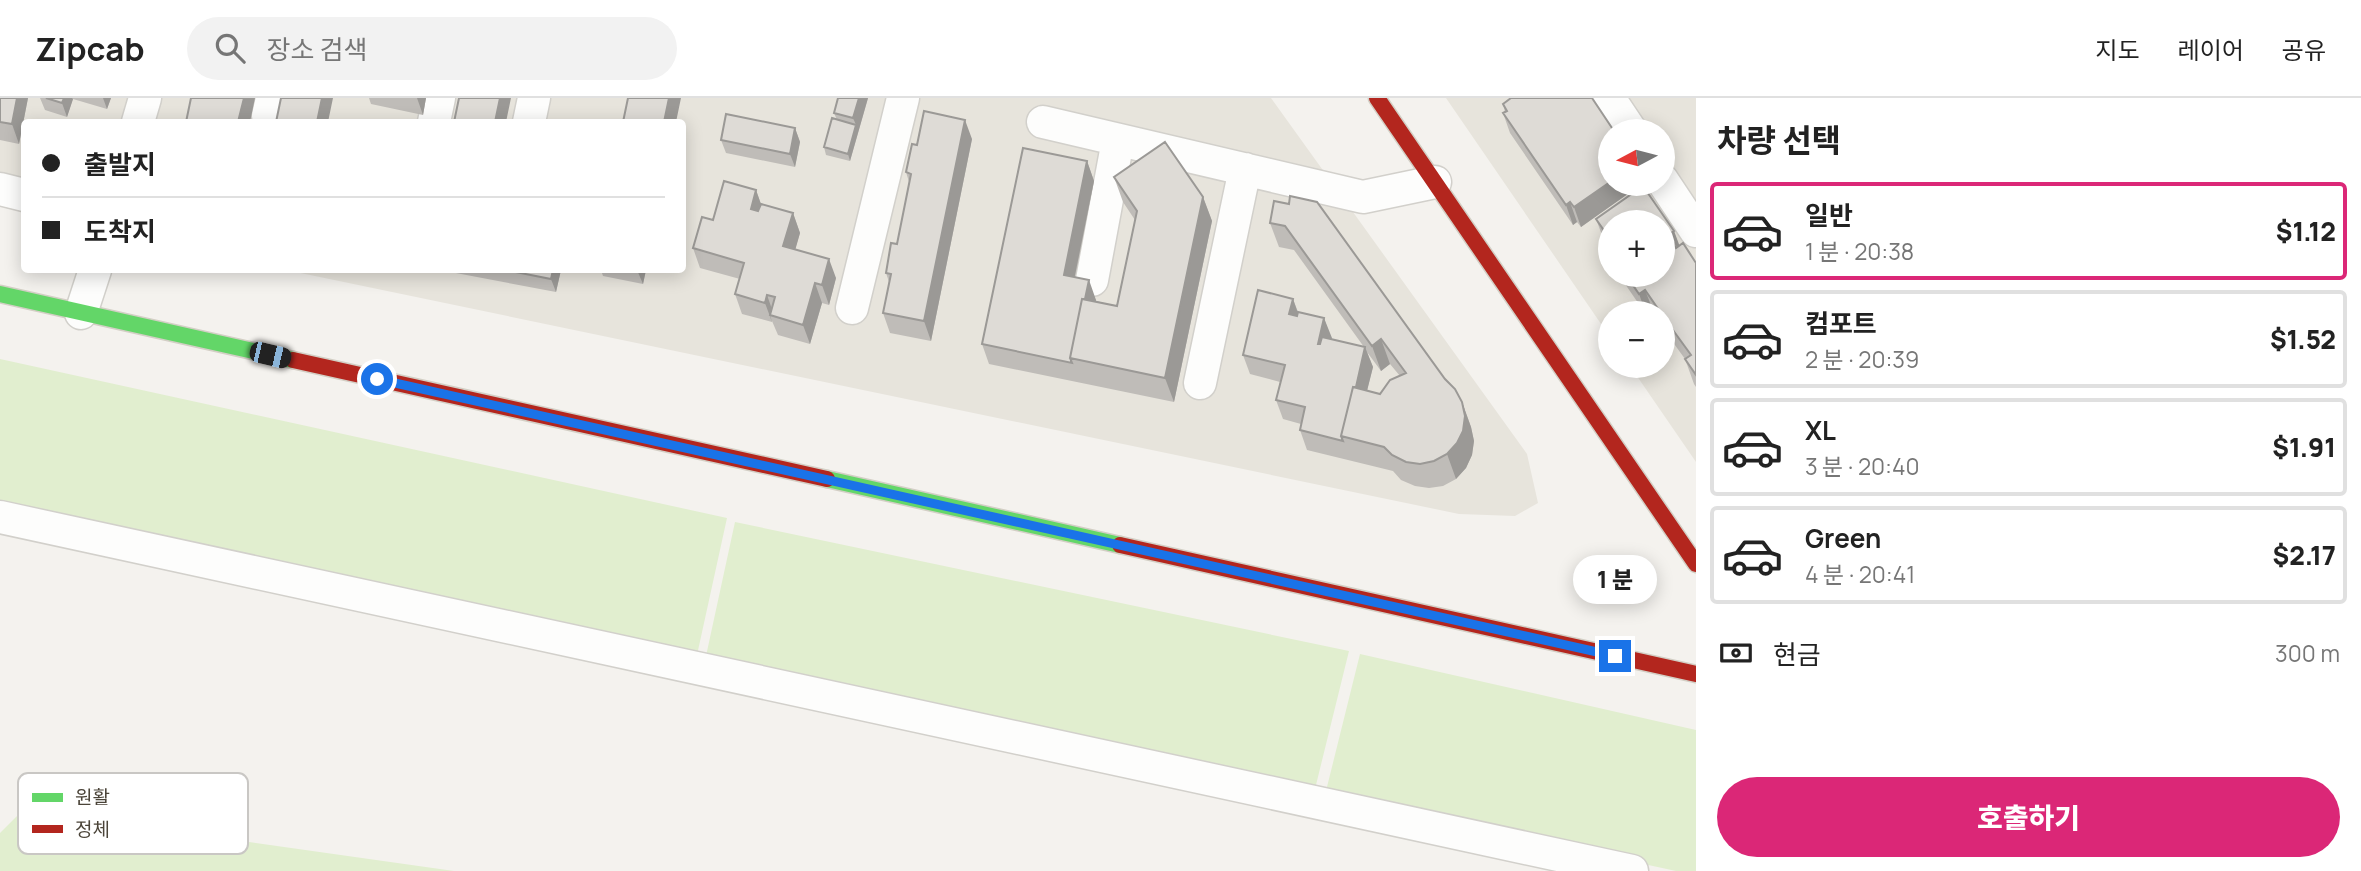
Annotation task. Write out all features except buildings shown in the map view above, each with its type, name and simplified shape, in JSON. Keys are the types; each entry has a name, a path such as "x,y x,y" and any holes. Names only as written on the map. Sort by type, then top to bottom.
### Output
{"main road":[{"path":"1377,98 1696,564"},
{"path":"0,294 1696,674"}],"street":[{"path":"139,119 145,98"},
{"path":"435,119 439,98"},
{"path":"530,119 534,98"},
{"path":"852,308 903,98"},
{"path":"1609,98 1622,119"},
{"path":"1043,122 1363,197 1435,182"},
{"path":"1092,280 1118,140"},
{"path":"1200,383 1245,169"},
{"path":"0,189 21,194"},
{"path":"1673,196 1696,231"},
{"path":"81,313 94,273"},
{"path":"0,516 1632,871"}],"shaded area":[{"path":"0,98 1271,98 1527,454 1538,503 1515,516 1459,514 300,273 686,273 686,119 21,119 21,181 0,176"},
{"path":"1446,98 1696,98 1696,462 1638,378 1675,378 1675,301 1598,301 1598,320"}],"green space":[{"path":"0,359 727,518 697,655 0,503"},
{"path":"735,522 1349,651 1314,793 706,656"},
{"path":"1360,654 1696,730 1696,871 1676,871 1325,795"},
{"path":"18,815 18,854 248,854 248,842 454,871 0,871 0,833"}],"traffic: fast":[{"path":"0,294 293,360"},
{"path":"827,479 1120,545"}],"traffic: jam":[{"path":"1377,98 1696,564"},
{"path":"293,360 827,479"},
{"path":"1120,545 1696,674"}],"route":[{"path":"377,379 1615,656"}]}
